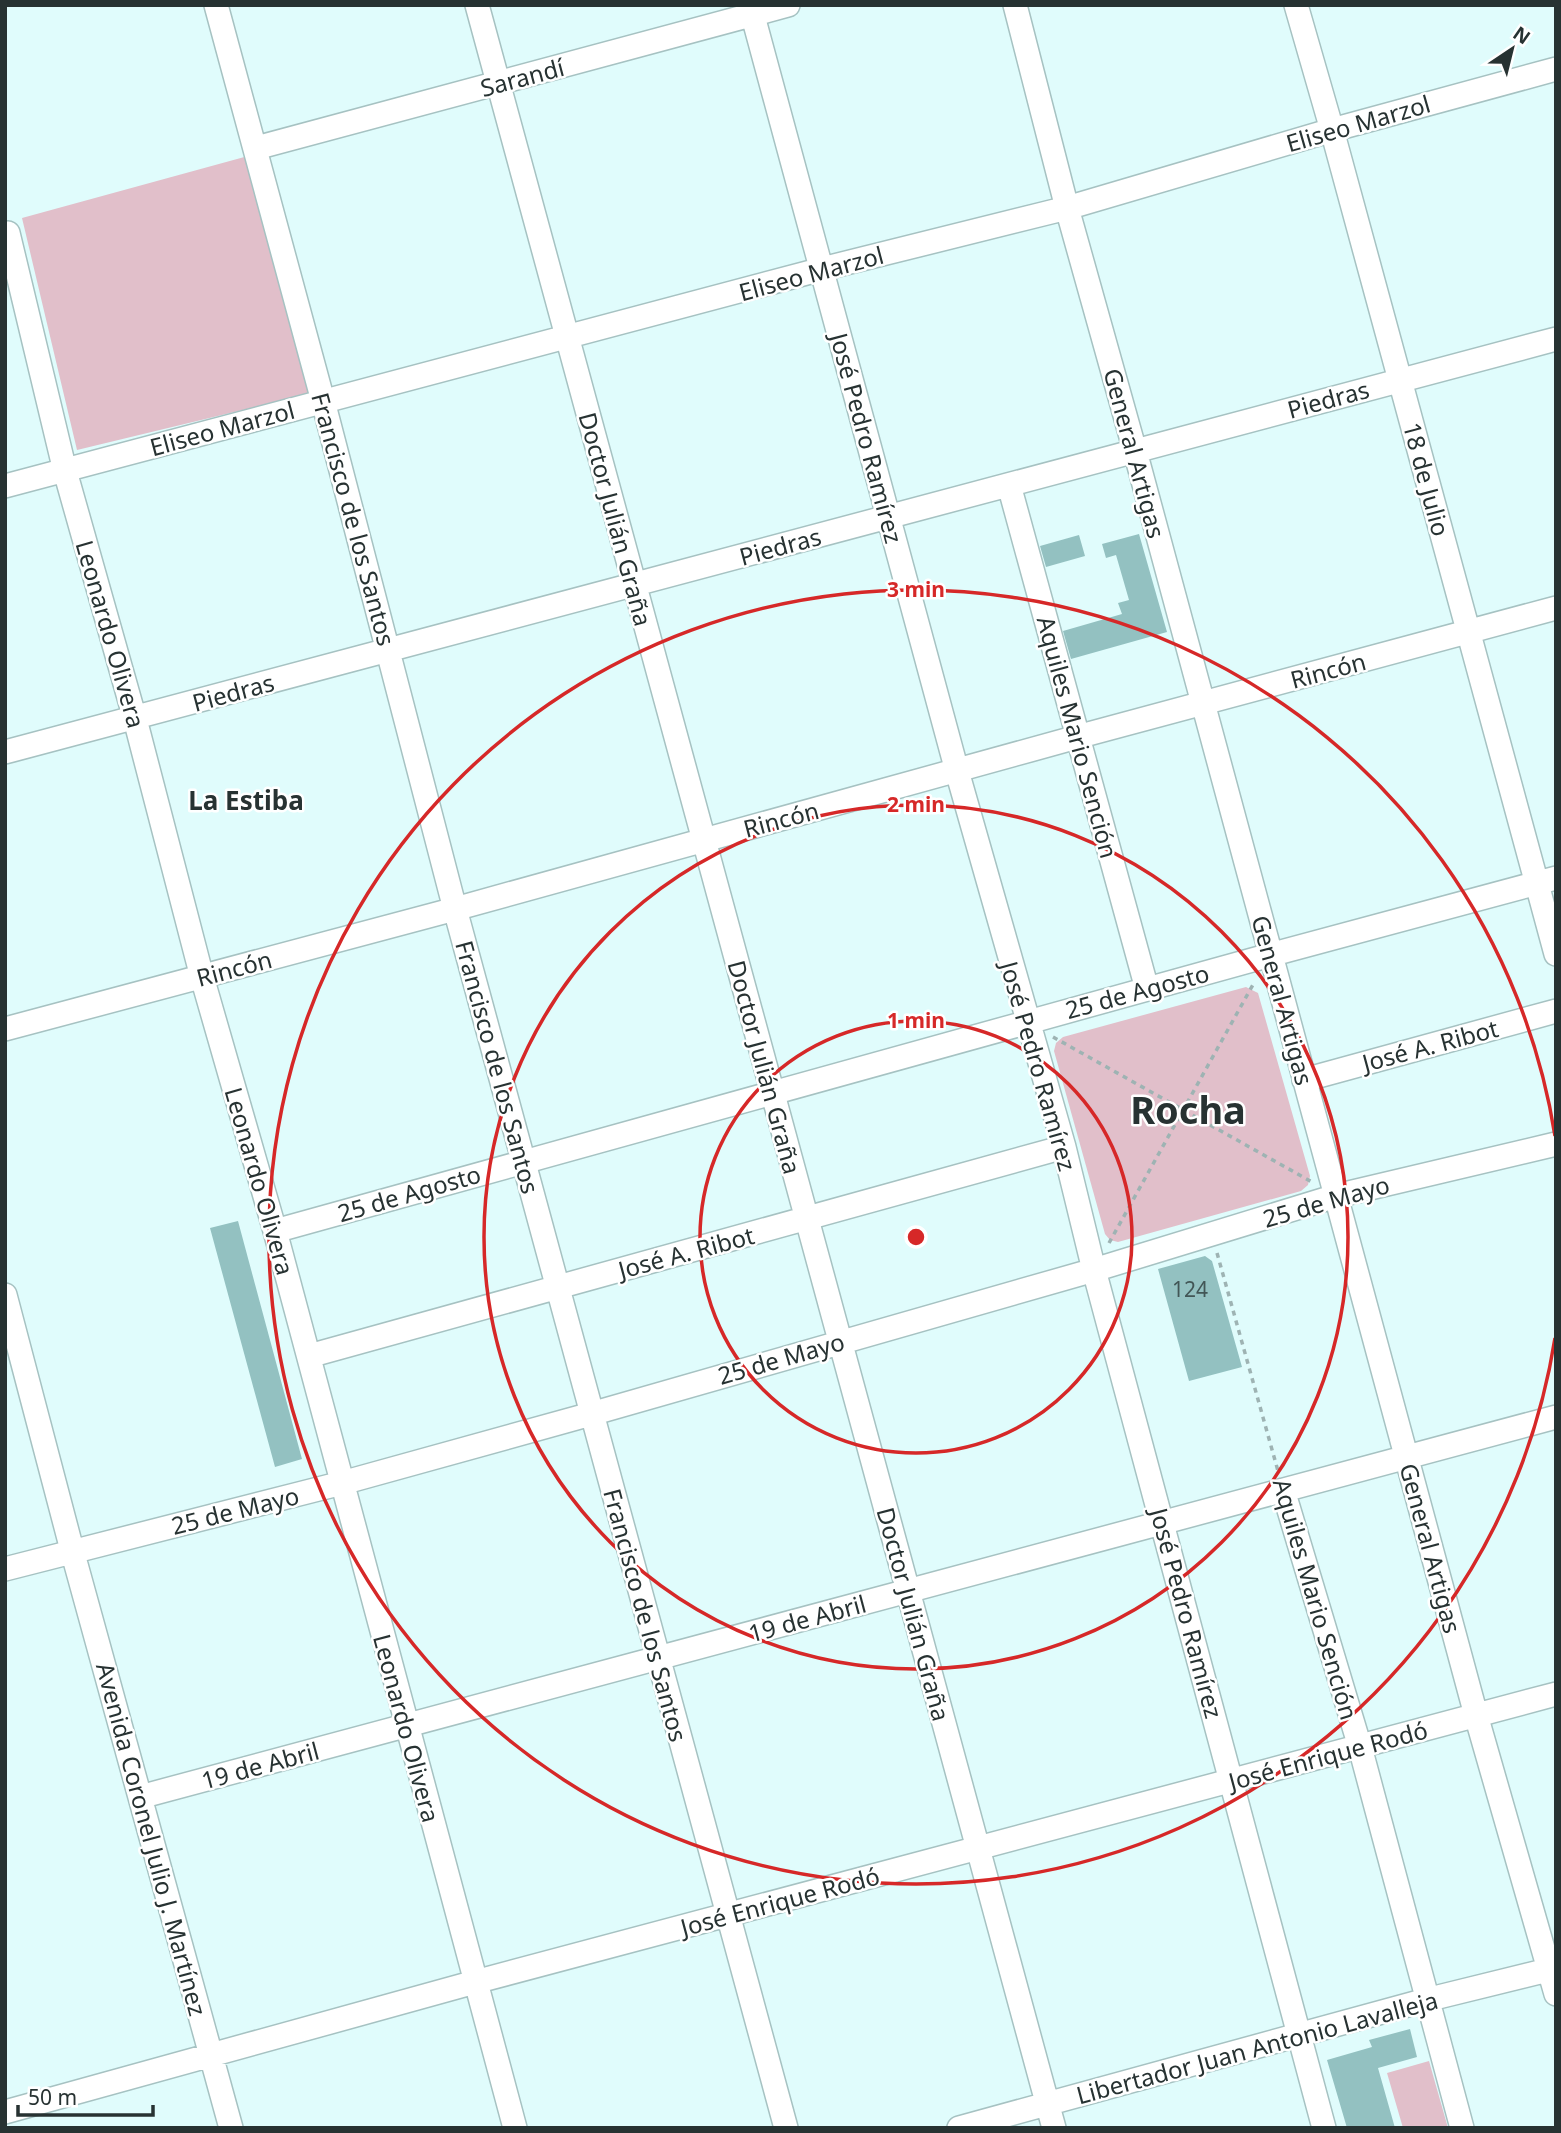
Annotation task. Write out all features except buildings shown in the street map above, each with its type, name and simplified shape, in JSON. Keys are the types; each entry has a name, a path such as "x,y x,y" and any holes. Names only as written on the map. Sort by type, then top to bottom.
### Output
{"street":[{"name":"Francisco de los Santos","path":"216,5 323,401 455,909 786,2128"},
{"name":"Doctor Julián Graña","path":"477,5 1054,2128"},
{"name":"Sarandí","path":"256,148 497,84 751,10 788,5"},
{"name":"General Artigas","path":"1015,5 1067,208 1476,1715 1553,1969 1556,1994"},
{"name":"18 de Julio","path":"1296,5 1469,632 1546,881 1556,954"},
{"name":"José Pedro Ramírez","path":"751,10 957,771 1064,1147 1094,1270 1324,2128"},
{"name":"Eliseo Marzol","path":"5,486 821,269 1067,208 1332,130 1556,69"},
{"name":"Leonardo Olivera","path":"8,233 65,471 135,719 202,977 309,1356 514,2128"},
{"name":"Piedras","path":"5,752 1556,339"},
{"name":"Aquiles Mario Sención","path":"1009,485 1147,989"},
{"name":"Rincón","path":"5,1029 1556,608"},
{"name":"25 de Agosto","path":"275,1231 1546,881"},
{"name":"José A. Ribot","path":"1304,1080 1556,1011"},
{"name":"25 de Mayo","path":"5,1569 342,1483 591,1414 1094,1270 1336,1196 1556,1143"},
{"name":"José A. Ribot","path":"309,1356 1064,1147"},
{"name":"Avenida Coronel Julio J. Martínez","path":"5,1295 72,1550 231,2128"},
{"name":"19 de Abril","path":"140,1797 1556,1417"},
{"name":"Aquiles Mario Sención","path":"1283,1490 1360,1746 1462,2128"},
{"name":"José Enrique Rodó","path":"5,2112 475,1982 1556,1694"},
{"name":"Libertador Juan Antonio Lavalleja","path":"959,2128 1426,2000 1553,1969"}],"path":[{"path":"1094,1270 1270,955"},
{"path":"1027,1022 1336,1196"},
{"name":"Aquiles Mario Sención","path":"1212,1234 1283,1490"}],"shaded area":[{"path":"248,156 309,394 77,450 22,218"},
{"path":"1246,987 1258,993 1310,1176 1308,1185 1301,1191 1118,1242 1110,1240 1105,1234 1054,1051 1056,1043 1063,1037"},
{"path":"1429,2061 1448,2128 1403,2128 1387,2073"}],"district":[{"name":"La Estiba","path":"246,800"},
{"name":"Rocha","path":"1188,1109"}]}
